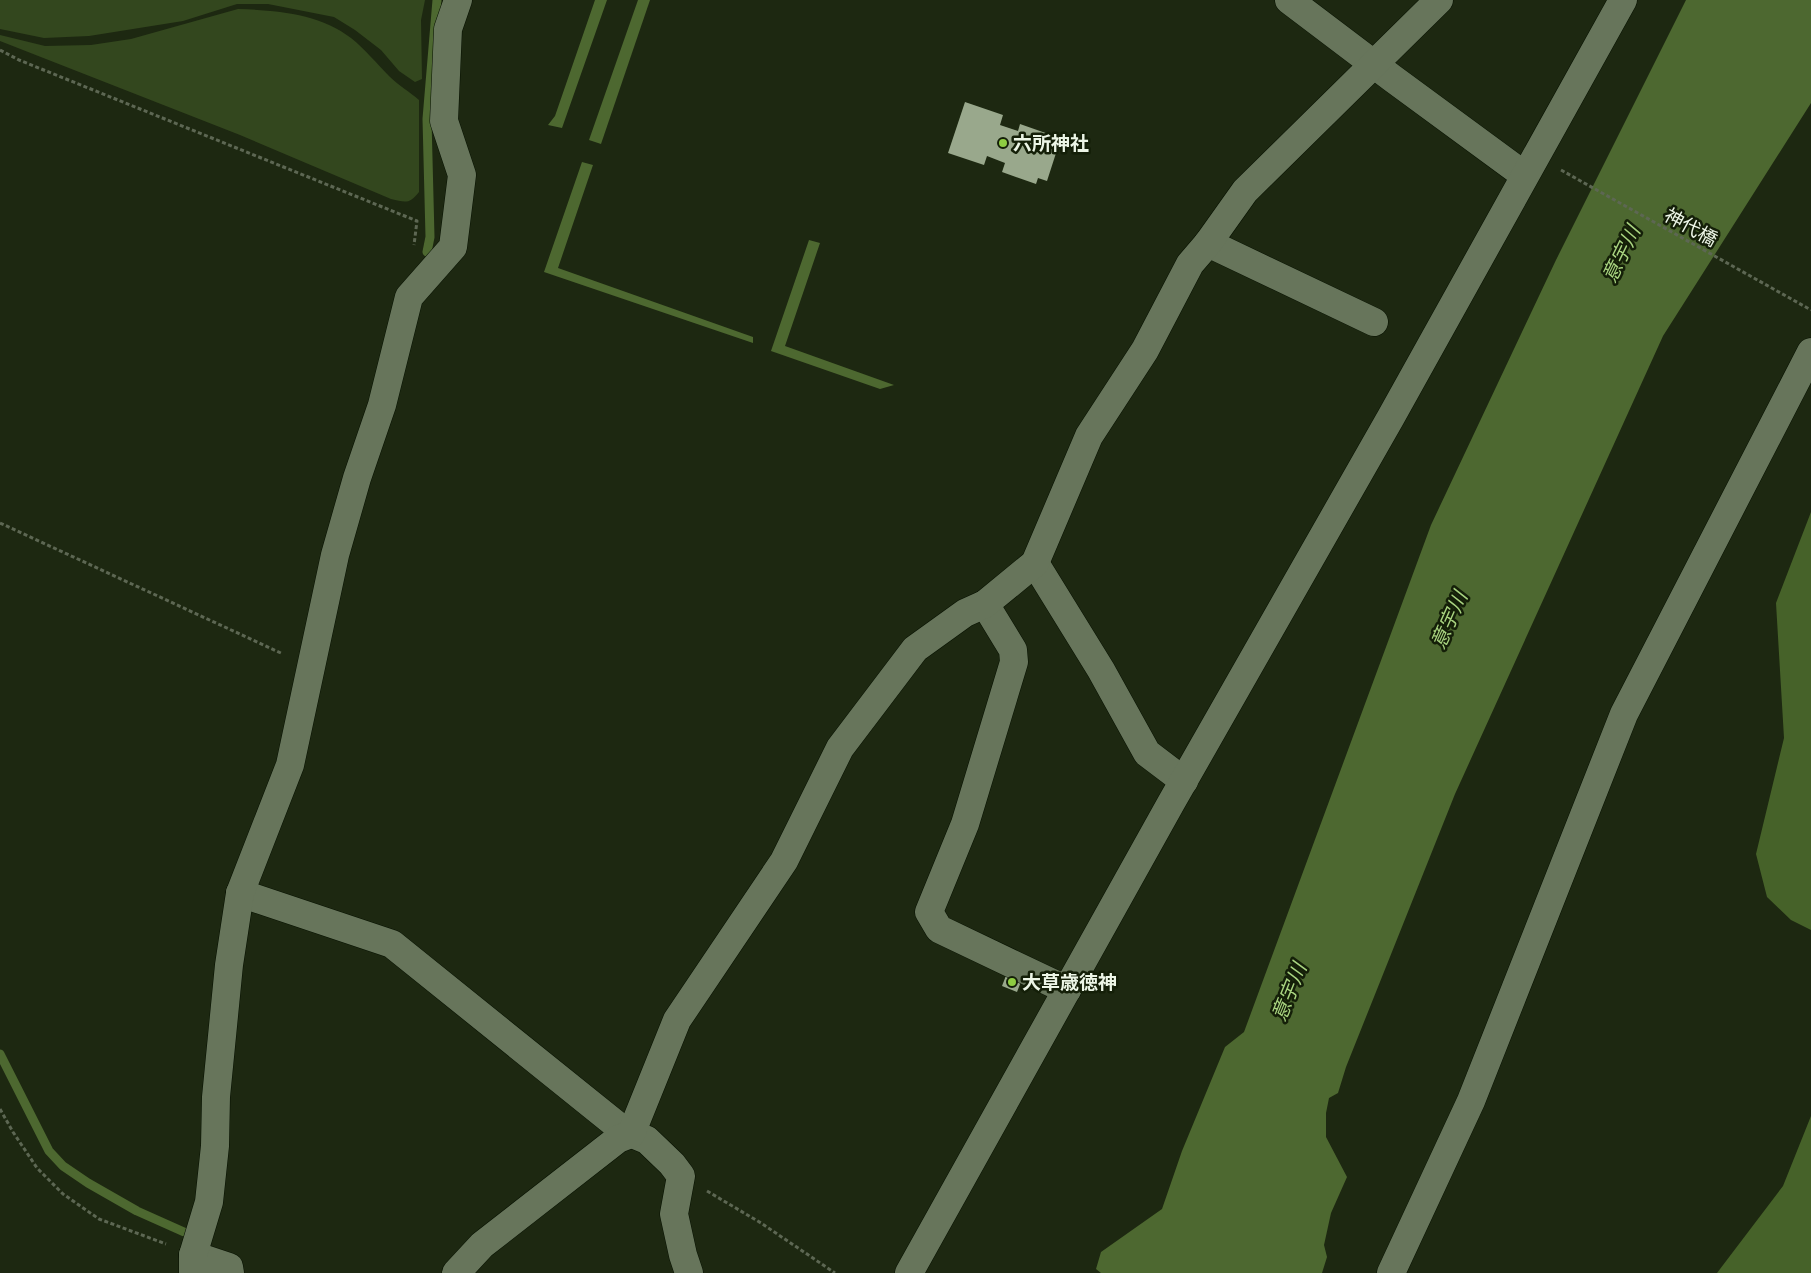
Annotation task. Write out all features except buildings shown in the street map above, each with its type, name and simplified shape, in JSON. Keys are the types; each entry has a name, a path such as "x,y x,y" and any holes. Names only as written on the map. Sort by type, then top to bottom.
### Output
{"street":[{"path":"230,1273 229,1267 193,1264 209,1202 216,1097 230,965 240,893 290,765 335,555 357,478 382,405 409,297 453,247 462,175 444,122 444,102 448,29 458,0"},
{"path":"1288,0 1524,175"},
{"path":"456,1273 482,1245 618,1139 630,1134 677,1020 784,861 840,748 915,649 965,613 985,604 1035,563 1089,436 1145,350 1190,264 1208,243 1245,191 1439,0"},
{"path":"909,1273 1623,0"},
{"path":"1208,243 1374,322"},
{"path":"1391,1273 1471,1101 1624,714 1811,352"},
{"path":"1035,563 1101,670 1146,753 1184,781"},
{"path":"985,604 1013,650 1014,662 965,824 929,912 939,929 1068,990"},
{"path":"240,893 392,944 616,1124 630,1134 647,1140 672,1164 681,1176 674,1214 689,1273"}],"path":[{"path":"0,50 19,60 417,221 414,250"},
{"name":"神代橋","path":"1557,168 1811,310"},
{"path":"0,523 312,666"},
{"path":"0,1109 12,1132 37,1168 63,1194 98,1219 193,1264"},
{"path":"681,1176 761,1223 835,1273"}],"shaded area":[{"path":"0,0 425,0 421,20 422,79 415,82 399,71 381,50 334,17 268,4 237,4 183,21 89,36 44,38 0,29"},
{"path":"238,9 283,12 326,23 356,42 393,79 419,100 419,192 416,196 407,202 391,199 240,135 0,41 0,35 45,46 91,45 131,39"},
{"path":"1811,512 1811,930 1791,920 1767,897 1756,854 1784,738 1776,603"},
{"path":"1811,1116 1811,1273 1717,1273 1783,1186"}],"water":[{"path":"595,0 607,0 562,128 548,125 555,116"},
{"path":"638,0 650,0 601,144 589,140"},
{"name":"意宇川","path":"1686,0 1811,0 1811,103 1663,336 1455,794 1346,1067 1338,1093 1329,1098 1326,1113 1326,1137 1347,1177 1331,1213 1324,1245 1327,1257 1322,1273 1101,1273 1096,1269 1101,1252 1162,1209 1182,1151 1225,1047 1244,1032 1431,525 1556,260"},
{"path":"582,162 593,165 558,268 753,337 753,343 544,272"},
{"path":"809,240 820,243 785,346 894,385 880,389 771,351"}],"waterway":[{"path":"427,252 430,237 427,119 437,0"},
{"path":"0,1054 49,1151 63,1166 88,1183 137,1211 184,1232"}],"place":[{"name":"六所神社","path":"1003,143"},
{"name":"大草歳徳神","path":"1012,982"}]}
